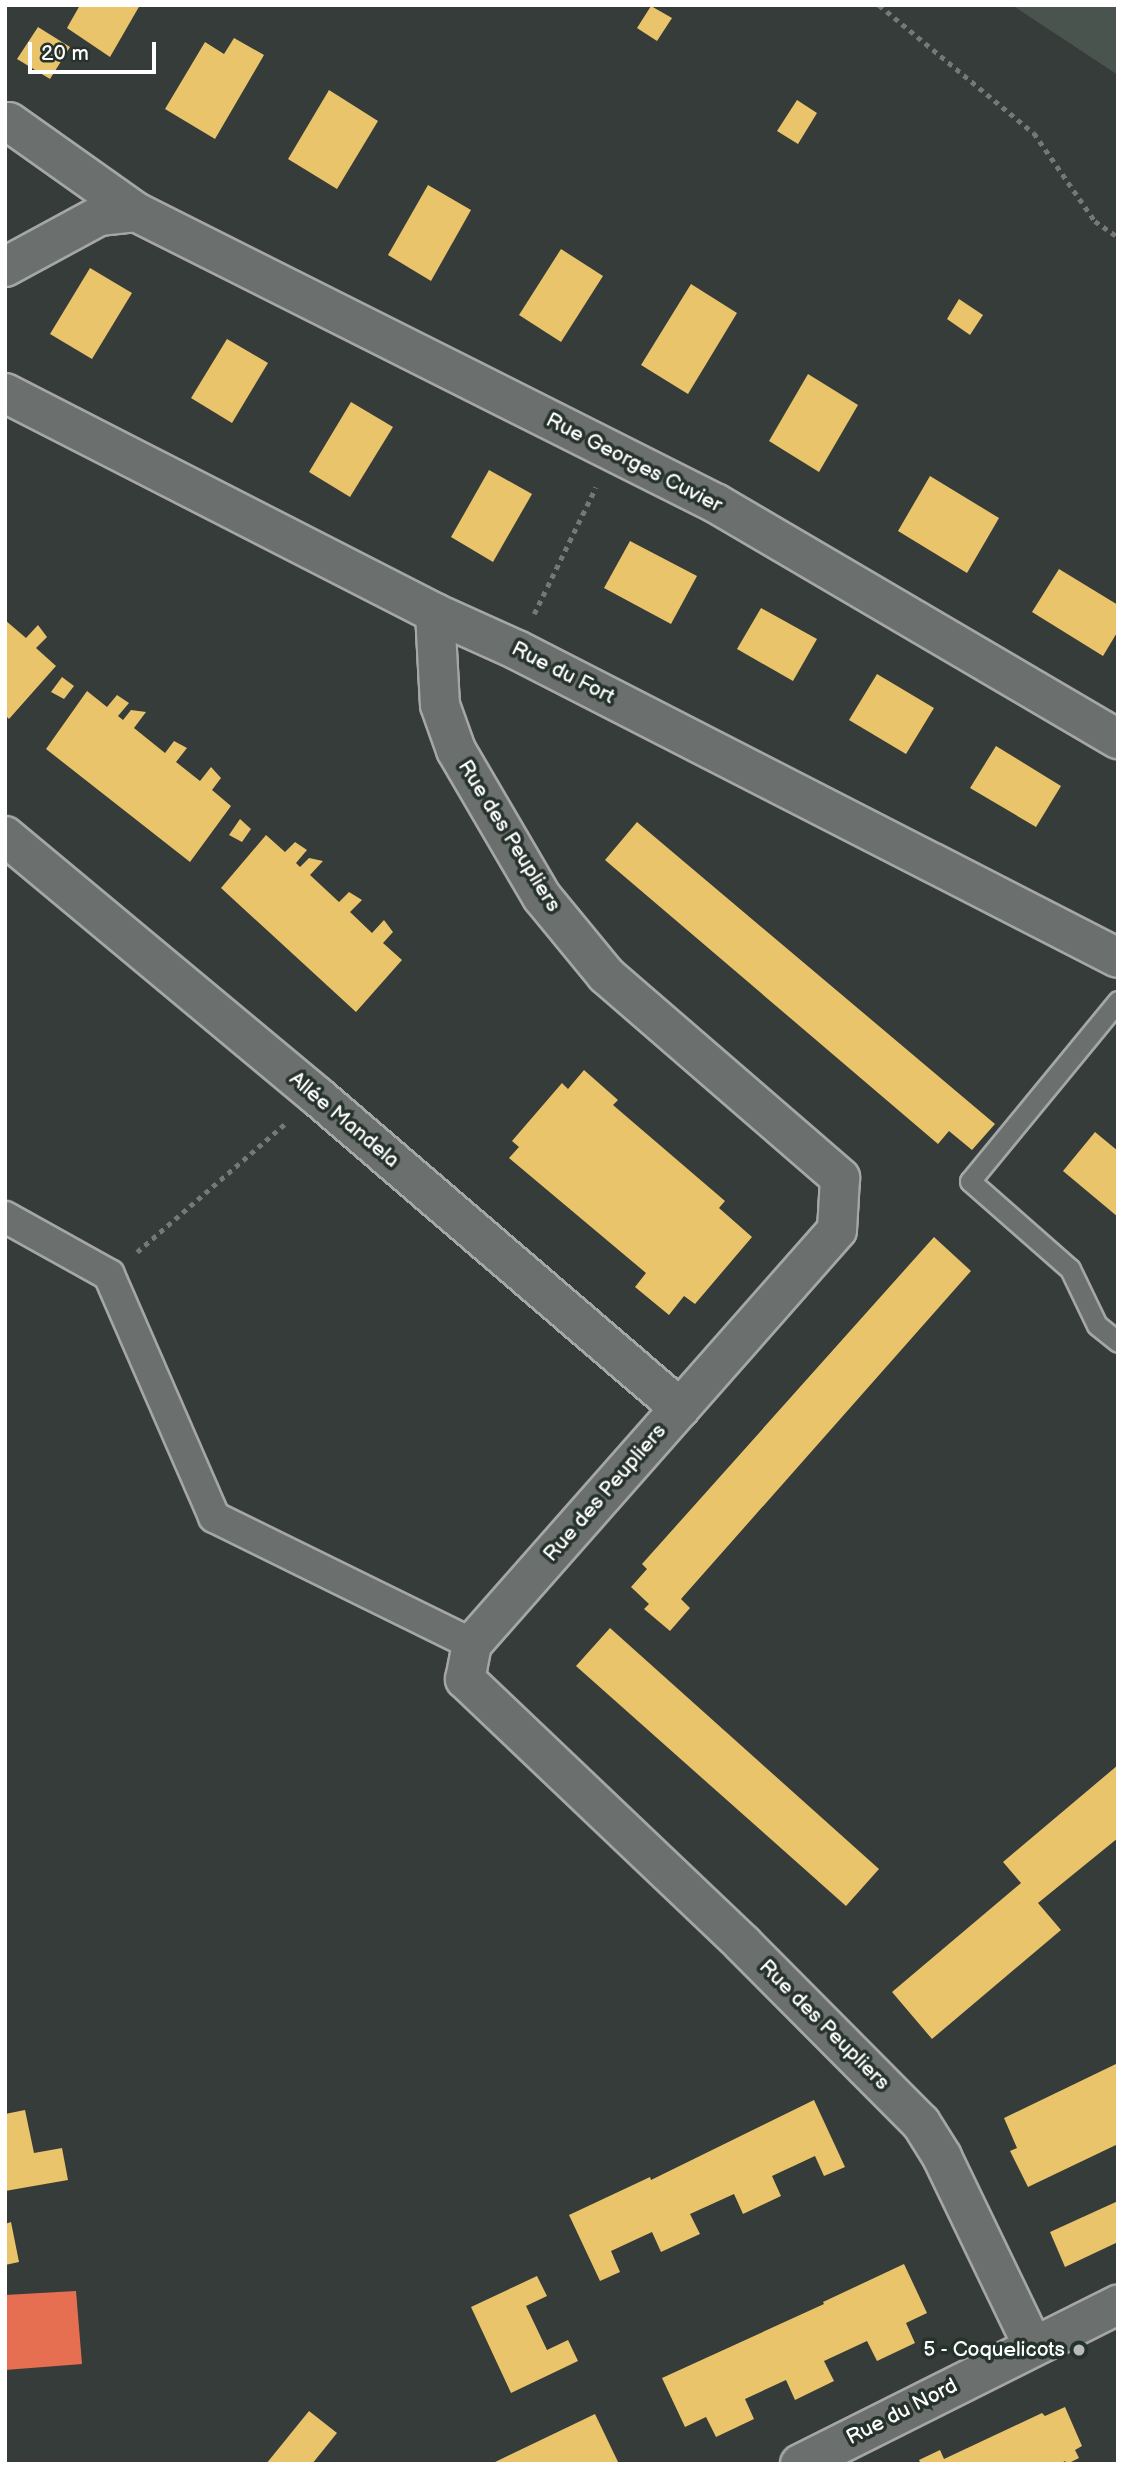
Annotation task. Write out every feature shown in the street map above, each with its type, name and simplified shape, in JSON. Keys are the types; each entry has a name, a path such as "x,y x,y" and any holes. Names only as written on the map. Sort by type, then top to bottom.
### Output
{"street":[{"name":"Rue Georges Cuvier","path":"9,122 135,212 717,505 1118,739"},
{"path":"5,267 99,216 135,212"},
{"name":"Rue du Fort","path":"5,393 435,613 517,650 1118,958"},
{"name":"Rue des Peupliers","path":"435,613 440,705 456,750 542,897 606,975 840,1178 837,1230 472,1644 465,1679 742,1943 921,2123 942,2157 1033,2346"},
{"name":"Allée Mandela","path":"5,836 317,1096 680,1408"},
{"path":"5,1217 109,1275 214,1517 472,1644"},
{"name":"Rue du Nord","path":"800,2464 1118,2305"}],"lane":[{"path":"1118,1001 970,1181 1070,1269 1097,1325 1118,1342"}],"path":[{"path":"879,5 1034,133 1096,221 1118,237"},
{"path":"517,650 613,452"},
{"path":"109,1275 317,1096"}],"shaded area":[{"path":"1012,5 1118,5 1118,75"}],"building: Homes":[{"path":"80,5 140,5 110,57 67,28"},
{"path":"651,6 672,18 657,41 637,28"},
{"path":"38,27 70,47 50,79 17,59"},
{"path":"234,38 264,55 215,139 165,109 205,42 224,54"},
{"path":"329,90 378,121 337,189 288,159"},
{"path":"797,100 817,113 798,144 777,131"},
{"path":"428,185 471,210 431,281 388,255"},
{"path":"561,249 603,276 561,342 519,315"},
{"path":"90,268 132,293 92,359 50,334"},
{"path":"691,284 737,313 688,394 641,365"},
{"path":"959,299 983,315 970,335 947,319"},
{"path":"227,339 268,363 232,423 191,398"},
{"path":"808,374 858,405 819,472 769,441"},
{"path":"351,402 393,427 350,497 309,472"},
{"path":"489,470 532,494 493,562 451,537"},
{"path":"930,476 999,518 967,573 898,531"},
{"path":"630,541 697,576 671,624 604,588"},
{"path":"1059,569 1118,605 1118,631 1103,656 1032,612"},
{"path":"761,608 817,639 793,681 737,649"},
{"path":"5,620 26,638 38,625 47,637 36,648 56,666 9,719 5,715"},
{"path":"877,674 934,708 906,754 849,720"},
{"path":"62,677 74,686 64,699 51,692"},
{"path":"87,691 107,707 117,695 129,703 118,716 123,720 131,710 146,712 134,728 165,753 174,741 187,748 176,762 200,781 211,767 221,778 212,790 231,806 190,862 46,749"},
{"path":"996,746 1061,786 1036,827 970,788"},
{"path":"240,819 251,829 242,842 229,835"},
{"path":"637,822 995,1124 972,1150 949,1131 938,1144 605,860"},
{"path":"266,835 285,852 295,842 307,850 296,863 300,867 309,858 323,861 310,875 339,902 349,892 362,900 350,912 372,933 384,920 393,932 383,943 402,960 356,1012 221,888"},
{"path":"584,1070 618,1100 613,1105 725,1201 719,1208 752,1237 695,1304 684,1296 669,1315 635,1287 646,1273 509,1158 519,1147 512,1141 562,1083 568,1089"},
{"path":"1095,1132 1118,1151 1118,1217 1063,1171"},
{"path":"934,1237 971,1271 681,1599 690,1608 670,1631 644,1609 649,1604 631,1587 647,1569 642,1564"},
{"path":"610,1628 879,1869 846,1906 576,1666"},
{"path":"1118,1765 1118,1838 1038,1903 1061,1930 932,2039 892,1992 1021,1883 1003,1862"},
{"path":"1118,2063 1118,2144 1028,2187 1010,2151 1017,2148 1004,2118"},
{"path":"814,2100 845,2167 824,2176 815,2156 772,2176 781,2196 743,2214 734,2194 690,2214 700,2234 661,2252 652,2232 611,2251 620,2272 600,2281 569,2215 650,2177 651,2180"},
{"path":"25,2110 34,2153 62,2148 68,2180 5,2191 5,2114"},
{"path":"1118,2201 1118,2242 1065,2267 1050,2232"},
{"path":"11,2222 19,2262 5,2265 5,2224"},
{"path":"904,2264 927,2313 906,2323 915,2343 877,2361 867,2341 824,2361 834,2381 795,2400 786,2380 745,2399 754,2419 716,2437 706,2417 685,2427 662,2378"},
{"path":"537,2276 547,2296 526,2306 547,2350 568,2340 578,2361 511,2393 471,2307"},
{"path":"1065,2407 1082,2446 1075,2450 1079,2458 1067,2464 1065,2461 1060,2464 921,2464 919,2460 940,2450 944,2459 1042,2413 1045,2416"},
{"path":"309,2411 337,2433 312,2464 266,2464"},
{"path":"595,2414 619,2464 491,2464"}],"building: Shops":[{"path":"76,2291 82,2364 5,2370 5,2295"}],"place":[{"name":"5 - Coquelicots","path":"1079,2350"}]}
